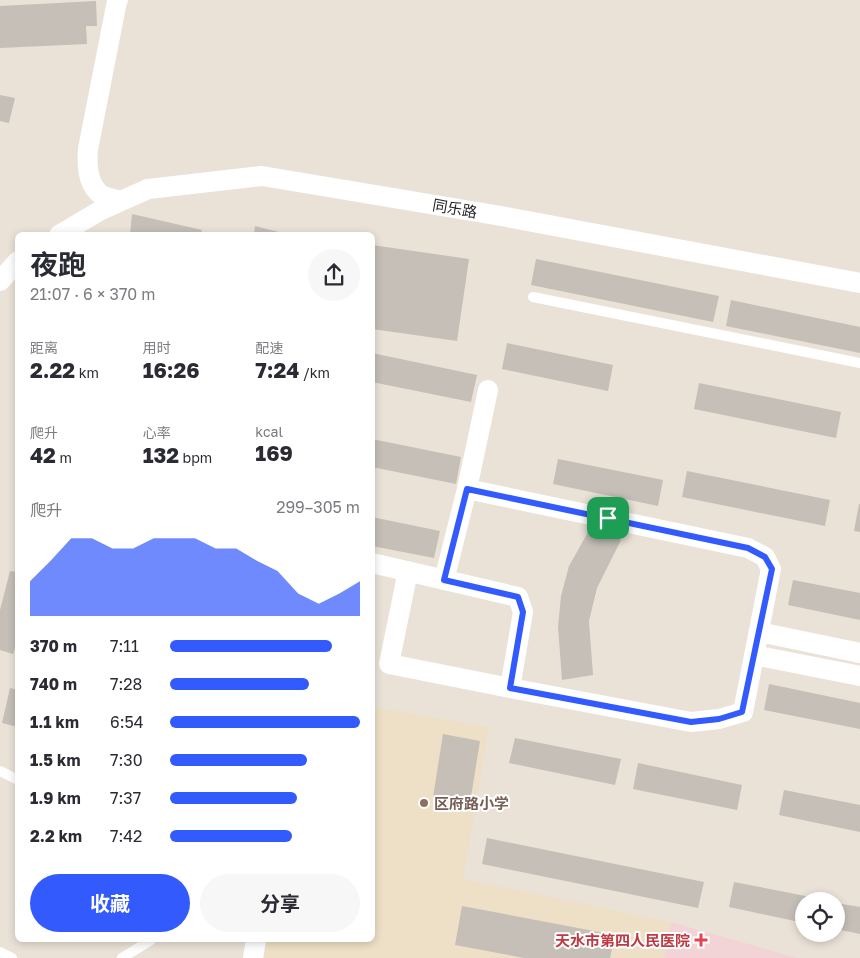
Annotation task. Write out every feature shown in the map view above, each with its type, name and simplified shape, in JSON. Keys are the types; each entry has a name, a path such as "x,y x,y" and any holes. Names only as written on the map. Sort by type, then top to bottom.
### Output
{"street":[{"path":"118,0 88,150 87,165 91,180 99,193 120,201"},
{"name":"同乐路","path":"64,232 101,210 148,189 262,176 501,216 860,283"},
{"path":"0,281 15,265"},
{"path":"444,580 467,489 488,390"},
{"path":"408,572 389,664 691,722 719,719 742,712 772,569 765,557 748,548 467,489"},
{"path":"375,565 518,597 523,612 510,688"},
{"path":"759,632 860,653"},
{"path":"754,655 860,676"},
{"path":"253,958 256,942"}],"lane":[{"path":"533,297 860,363"},
{"path":"0,771 15,778"},
{"path":"122,958 148,942"},
{"path":"0,952 12,958"}],"shaded area":[{"name":"区府路小学","path":"375,707 489,727 463,879 671,922 664,958 264,958 267,942 375,942"},
{"name":"天水市第四人民医院","path":"671,922 797,958 664,958"}],"building":[{"path":"96,1 97,26 86,26 87,44 0,48 0,6"},
{"path":"0,95 15,98 9,123 0,121"},
{"path":"132,214 202,230 201,232 130,232"},
{"path":"255,226 279,232 254,232"},
{"path":"375,245 469,259 457,341 375,329"},
{"path":"536,259 719,296 713,322 531,285"},
{"path":"731,300 860,327 860,353 726,326"},
{"path":"507,343 613,365 608,391 502,369"},
{"path":"375,354 477,375 471,402 375,383"},
{"path":"699,383 841,412 836,438 694,409"},
{"path":"375,440 461,457 456,484 375,468"},
{"path":"558,459 663,480 658,506 553,484"},
{"path":"687,471 830,500 825,526 682,497"},
{"path":"860,504 860,532 854,531"},
{"path":"375,518 440,531 434,558 375,547"},
{"path":"592,525 621,540 597,588 589,621 593,675 562,680 558,627 561,596 569,566"},
{"path":"10,571 15,572 15,648 13,654 0,650 0,610"},
{"path":"793,580 860,593 860,620 788,605"},
{"path":"769,684 860,703 860,729 764,710"},
{"path":"10,688 15,689 15,726 2,723"},
{"path":"443,734 480,741 470,803 433,797"},
{"path":"515,738 621,759 615,785 509,763"},
{"path":"638,763 742,785 737,810 633,789"},
{"path":"784,790 860,805 860,832 779,815"},
{"path":"487,838 704,882 698,908 482,864"},
{"path":"734,882 795,894 795,921 729,907"},
{"path":"845,904 860,907 860,934 845,931"},
{"path":"462,906 615,935 610,958 524,958 455,945"}],"place":[{"name":"区府路小学","path":"424,803"},
{"name":"天水市第四人民医院","path":"701,940"}],"route":[{"path":"467,489 608,518 748,548 765,557 772,569 742,712 719,719 691,722 510,688 523,612 518,597 444,580 467,489"}]}
